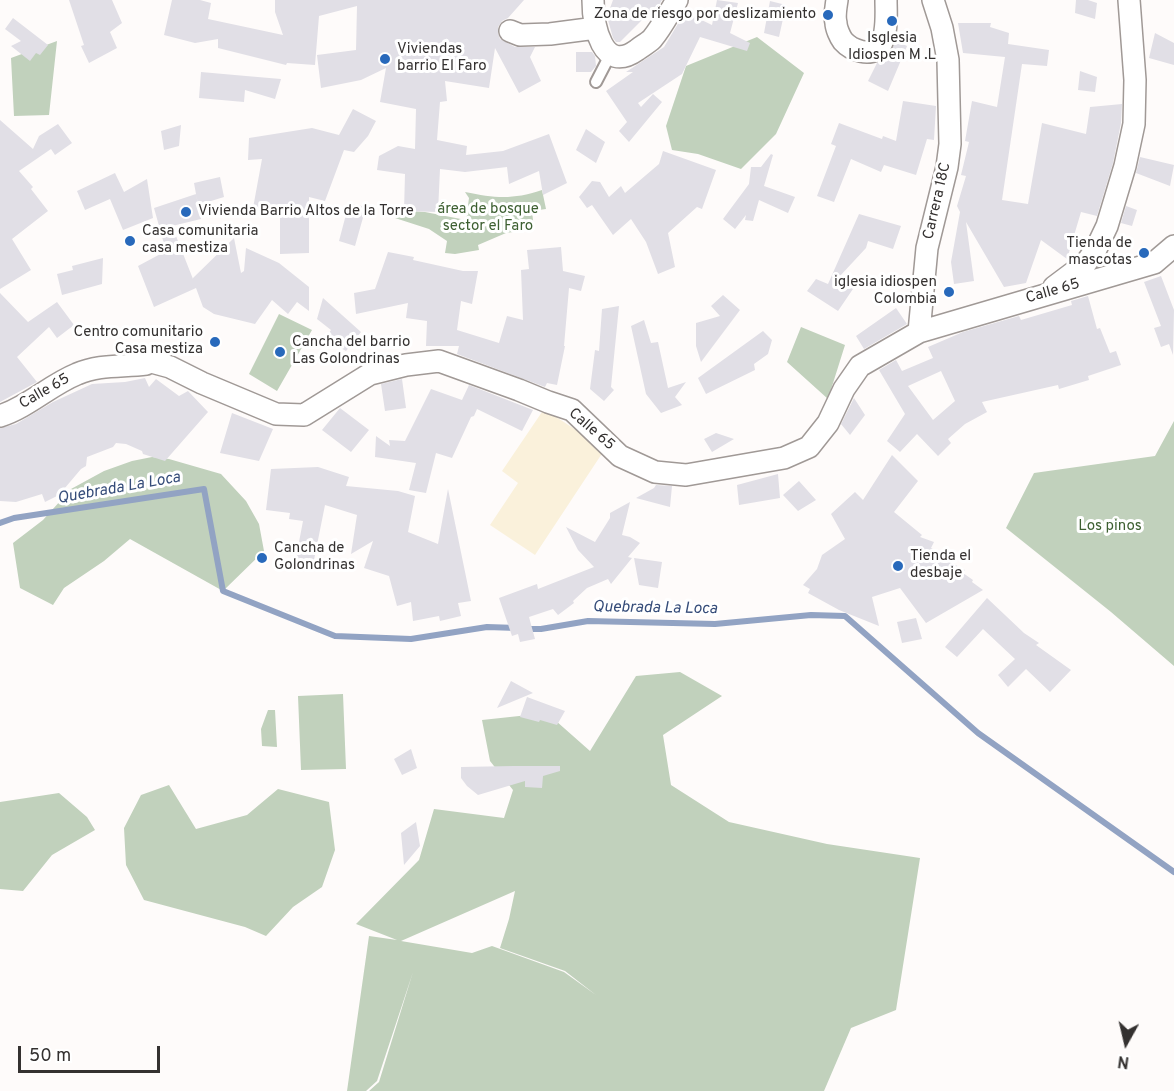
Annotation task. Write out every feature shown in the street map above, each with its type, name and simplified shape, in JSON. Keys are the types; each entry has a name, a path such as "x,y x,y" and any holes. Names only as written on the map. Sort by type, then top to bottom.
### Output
{"street":[{"path":"593,0 596,28 604,49 618,57 628,56 650,40 677,0"},
{"path":"837,0 836,23 843,41 866,52 874,51 884,36 886,0"},
{"name":"Carrera 18C","path":"920,332 927,248 947,167 950,144 948,60 942,28 933,0"},
{"path":"1047,294 1086,263 1096,249 1107,226 1125,166 1134,124 1135,80 1129,0"},
{"path":"510,31 520,34 550,34 596,28"},
{"name":"Calle 65","path":"0,416 78,373 108,366 148,362 170,366 202,383 276,414 304,415 370,374 406,365 439,361 572,410 620,456 655,472 686,475 784,458 809,447 828,423 844,389 861,366 920,332 1154,263 1174,246"}],"lane":[{"path":"596,82 610,54"}],"shaded area":[{"path":"544,409 605,449 535,555 490,525 518,483 502,471"}],"green space":[{"path":"757,37 804,73 776,134 741,169 698,154 672,150 666,126 686,66"},
{"path":"57,41 49,115 14,116 11,58"},
{"name":"área de bosque sector el Faro","path":"542,190 546,209 532,211 534,229 506,233 478,245 479,250 455,254 445,253 447,241 429,229 395,218 394,213 408,215 409,211 425,212 466,220 469,198 465,192 504,197"},
{"name":"Cancha del barrio Las Golondrinas","path":"279,314 312,330 277,391 249,374"},
{"path":"801,327 845,345 828,399 787,362"},
{"name":"Los pinos","path":"1174,421 1174,666 1006,528 1034,473 1155,456"},
{"path":"152,457 169,459 221,474 246,501 259,524 264,551 223,591 130,539 104,561 64,588 53,605 20,588 13,543 43,520 71,489 104,471"},
{"path":"680,672 722,696 663,735 671,785 729,822 827,844 920,858 896,1010 851,1028 824,1091 369,1091 379,1082 413,972 377,1081 366,1091 347,1091 369,936 397,940 356,924 419,860 434,809 504,818 513,790 490,761 482,720 547,713 590,751 636,676","holes":["515,891 500,948 565,971 596,995 564,972 492,946 472,953 401,941"]},
{"path":"343,694 346,769 301,770 298,696"},
{"path":"268,710 275,710 277,747 262,746 261,729"},
{"path":"169,785 196,829 247,815 278,789 329,802 335,850 322,887 293,907 266,936 245,927 144,900 126,865 124,828 141,795"},
{"path":"59,793 87,817 95,830 52,855 23,891 0,889 0,802"}],"building":[{"path":"69,0 112,0 122,23 110,32 117,48 89,63 81,46 84,45"},
{"path":"172,0 200,0 211,3 208,19 283,35 275,12 275,0 524,0 508,18 502,21 498,27 498,33 500,39 515,47 535,47 530,57 541,81 519,93 495,48 489,88 445,81 447,101 440,102 437,140 467,146 466,155 503,151 549,134 567,183 543,195 539,171 509,184 507,167 465,172 440,169 438,212 404,211 405,174 377,170 379,156 398,146 415,149 416,109 380,102 386,68 361,80 321,88 317,55 356,50 357,6 319,16 315,65 287,63 286,65 218,48 218,39 195,43 164,35"},
{"path":"613,0 662,0 654,13 651,11 620,42 616,42 607,12"},
{"path":"717,0 738,3 730,33 750,43 747,51 700,37 682,74 638,103 641,107 653,94 662,102 629,142 619,131 627,122 606,91 633,72 626,72 664,47 685,12 712,25"},
{"path":"1076,0 1097,3 1095,19 1075,13"},
{"path":"770,1 786,5 779,37 764,33"},
{"path":"13,18 48,45 40,55 36,53 30,61 11,46 21,41 5,29"},
{"path":"958,23 991,23 990,27 1009,33 1008,44 1049,50 1047,66 1022,64 1002,200 1028,204 1042,123 1086,134 1090,107 1122,104 1121,123 1113,163 1097,216 1081,212 1067,259 1041,240 1026,283 1004,287 966,222 974,281 954,284 951,262 960,212 957,206 966,176 961,175 969,142 965,141 972,101 997,107 1005,57 963,53"},
{"path":"1155,33 1174,43 1174,65 1149,58"},
{"path":"896,41 907,46 888,91 868,81 877,63 889,55"},
{"path":"576,52 592,52 595,56 596,66 591,72 576,72"},
{"path":"1080,71 1097,77 1095,92 1078,90"},
{"path":"201,72 281,79 275,99 245,90 244,102 199,98"},
{"path":"903,101 936,106 934,140 927,139 916,175 884,165 881,172 851,159 834,202 817,196 836,146 831,144 839,123 882,139 883,136 896,141"},
{"path":"353,109 376,121 368,136 354,152 344,150 325,201 309,197 309,253 280,254 280,207 253,208 262,159 248,160 249,138 312,128 339,135"},
{"path":"0,120 33,149 39,136 58,124 72,143 55,155 51,149 19,171 33,187 31,189 48,211 12,239 31,270 0,289"},
{"path":"181,125 179,146 164,150 161,131"},
{"path":"586,129 605,142 596,163 576,150"},
{"path":"663,151 716,170 702,209 697,207 668,233 675,267 658,274 646,242 631,219 613,235 592,205 587,208 579,197 592,181 600,182 609,197 621,186 625,193 659,164"},
{"path":"771,154 773,155 764,186 795,197 788,213 759,200 753,221 745,220 746,215 735,229 723,219 749,184 751,167 761,167"},
{"path":"1140,157 1174,165 1170,186 1136,173"},
{"path":"115,173 124,192 147,179 153,218 123,230 110,199 85,210 77,191"},
{"path":"220,177 224,197 198,205 194,183"},
{"path":"196,194 201,219 172,226 193,279 234,238 241,273 244,271 246,248 279,263 309,287 309,311 297,302 288,314 272,300 255,324 214,314 203,307 196,288 154,307 138,266 166,251 154,208"},
{"path":"349,203 366,207 355,246 339,241"},
{"path":"1126,206 1137,210 1132,226 1121,223"},
{"path":"859,214 901,226 893,249 868,241 866,248 840,276 855,286 838,311 807,291 816,279 828,284"},
{"path":"561,247 563,271 585,276 581,291 569,288 565,346 557,385 547,383 545,387 457,354 459,346 426,346 427,321 406,318 408,303 356,314 354,293 375,289 388,252 414,257 413,260 463,271 478,271 472,304 461,301 457,330 499,343 507,316 523,320 521,270 529,269 527,250"},
{"path":"103,258 102,284 62,295 57,274 73,270 72,266"},
{"path":"1161,276 1174,310 1173,355 1169,344 1161,347 1154,328 1161,326 1144,282"},
{"path":"0,293 28,322 57,302 74,325 57,338 49,327 17,357 37,382 0,402"},
{"path":"723,295 740,310 701,362 696,346 696,323 720,316 711,306"},
{"path":"1088,296 1097,329 1100,328 1110,353 1116,351 1121,365 1088,376 1089,380 1059,389 1058,385 982,402 987,412 965,424 948,439 951,443 938,456 917,434 900,452 887,441 905,414 879,370 896,360 902,371 933,358 928,347 963,332 1019,316 1021,320 1072,305 1071,301","holes":["941,371 955,401 933,420 908,386"]},
{"path":"323,298 361,332 346,351 325,339 331,330 317,319"},
{"path":"619,306 611,387 614,390 604,401 590,389 595,350 599,351 602,309"},
{"path":"896,308 907,324 864,349 856,336"},
{"path":"644,320 651,343 658,342 668,388 686,382 675,397 682,405 661,413 646,394 631,326"},
{"path":"763,331 772,340 768,354 754,364 755,370 706,394 698,378"},
{"path":"145,378 149,387 156,379 179,396 188,391 208,412 165,461 143,454 142,451 126,444 116,443 113,447 87,457 86,466 59,495 45,502 42,494 16,502 0,501 0,428 16,424 53,402 92,384"},
{"path":"402,379 406,408 385,411 381,384"},
{"path":"469,385 533,410 522,431 477,409 452,458 436,453 426,493 409,490 416,463 375,457 376,436 390,446 389,440 405,441 431,389 462,400"},
{"path":"854,398 865,415 850,435 841,424"},
{"path":"340,408 369,430 351,452 322,430"},
{"path":"232,413 273,429 259,461 220,453"},
{"path":"716,433 734,439 712,452 704,439"},
{"path":"892,455 918,481 894,512 922,535 920,537 934,542 931,548 965,570 963,573 983,590 926,623 900,588 872,597 879,626 839,610 808,593 810,589 803,585 817,569 822,555 845,539 831,514 855,492 863,500"},
{"path":"318,467 349,477 346,486 398,491 415,496 408,532 438,544 448,489 471,601 458,603 461,616 440,621 439,616 413,621 411,602 397,606 389,576 364,568 373,541 351,554 357,515 325,505 313,565 295,563 303,521 289,519 290,513 266,510 271,469"},
{"path":"778,474 780,498 739,505 737,485"},
{"path":"799,481 816,500 798,511 783,495"},
{"path":"656,485 672,486 670,507 636,498"},
{"path":"630,502 622,535 640,543 628,557 632,558 611,584 608,579 587,588 573,601 574,603 558,615 553,609 529,617 535,639 520,642 518,634 512,636 499,598 537,584 538,589 594,567 578,550 566,527 595,542 610,518 610,513"},
{"path":"634,558 662,562 658,588 639,585"},
{"path":"987,598 1024,633 1039,643 1036,645 1071,670 1050,692 1026,669 1008,687 998,675 1015,659 983,629 957,657 945,647"},
{"path":"916,618 922,639 902,643 897,622"},
{"path":"511,681 533,693 497,708"},
{"path":"527,697 565,711 557,725 520,717"},
{"path":"411,749 417,768 402,775 394,759"},
{"path":"560,766 560,771 543,776 542,788 525,787 525,781 478,795 461,778 461,767"},
{"path":"416,822 420,846 404,865 401,833"}],"waterway":[{"name":"Quebrada La Loca","path":"0,523 14,518 204,489 223,591 335,636 411,639 487,627 517,628"},
{"name":"Quebrada La Loca","path":"527,629 541,629 588,621 715,624 811,615 845,616 978,733 1174,872"}],"place":[{"name":"Zona de riesgo por deslizamiento","path":"828,15"},
{"name":"Isglesia Idiospen M .L","path":"892,21"},
{"name":"Viviendas barrio El Faro","path":"385,59"},
{"name":"Vivienda Barrio Altos de la Torre","path":"186,212"},
{"name":"Casa comunitaria casa mestiza","path":"130,241"},
{"name":"Tienda de mascotas","path":"1144,253"},
{"name":"iglesia idiospen Colombia","path":"949,292"},
{"name":"Centro comunitario Casa mestiza","path":"215,342"},
{"name":"Cancha del barrio Las Golondrinas","path":"280,352"},
{"name":"Cancha de Golondrinas","path":"262,558"},
{"name":"Tienda el desbaje","path":"898,566"}]}
